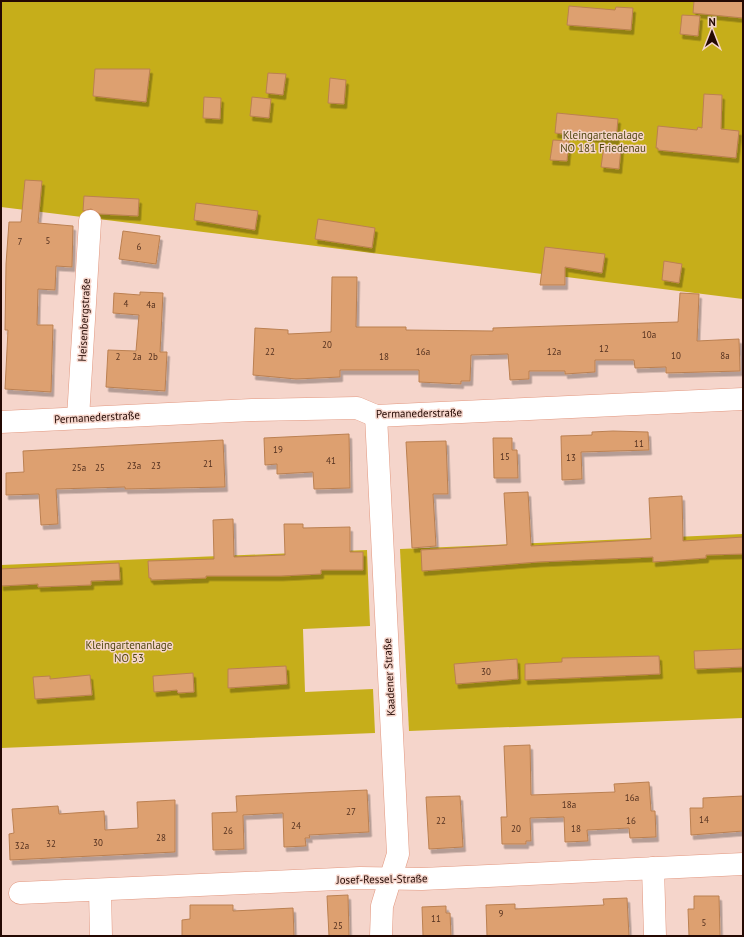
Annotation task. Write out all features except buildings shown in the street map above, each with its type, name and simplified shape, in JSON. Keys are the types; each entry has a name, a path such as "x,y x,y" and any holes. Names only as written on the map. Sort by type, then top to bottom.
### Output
{"street":[{"name":"Heisenbergstraße","path":"78,418 90,221"},
{"name":"Permanederstraße","path":"1,422 252,410 357,408 376,416 743,399"},
{"name":"Kaadener Straße","path":"376,416 398,854 382,906 382,936"},
{"name":"Josef-Ressel-Straße","path":"20,893 390,878 430,878 743,864"},
{"path":"653,868 655,936"},
{"path":"100,890 101,936"}],"green space":[{"name":"Kleingartenalage NO 181 Friedenau","path":"1,1 743,1 743,299 1,207"},
{"path":"743,534 743,718 409,731 400,549"},
{"name":"Kleingartenanlage NO 53","path":"367,550 370,626 303,629 305,692 373,689 375,733 1,748 1,565"}]}
